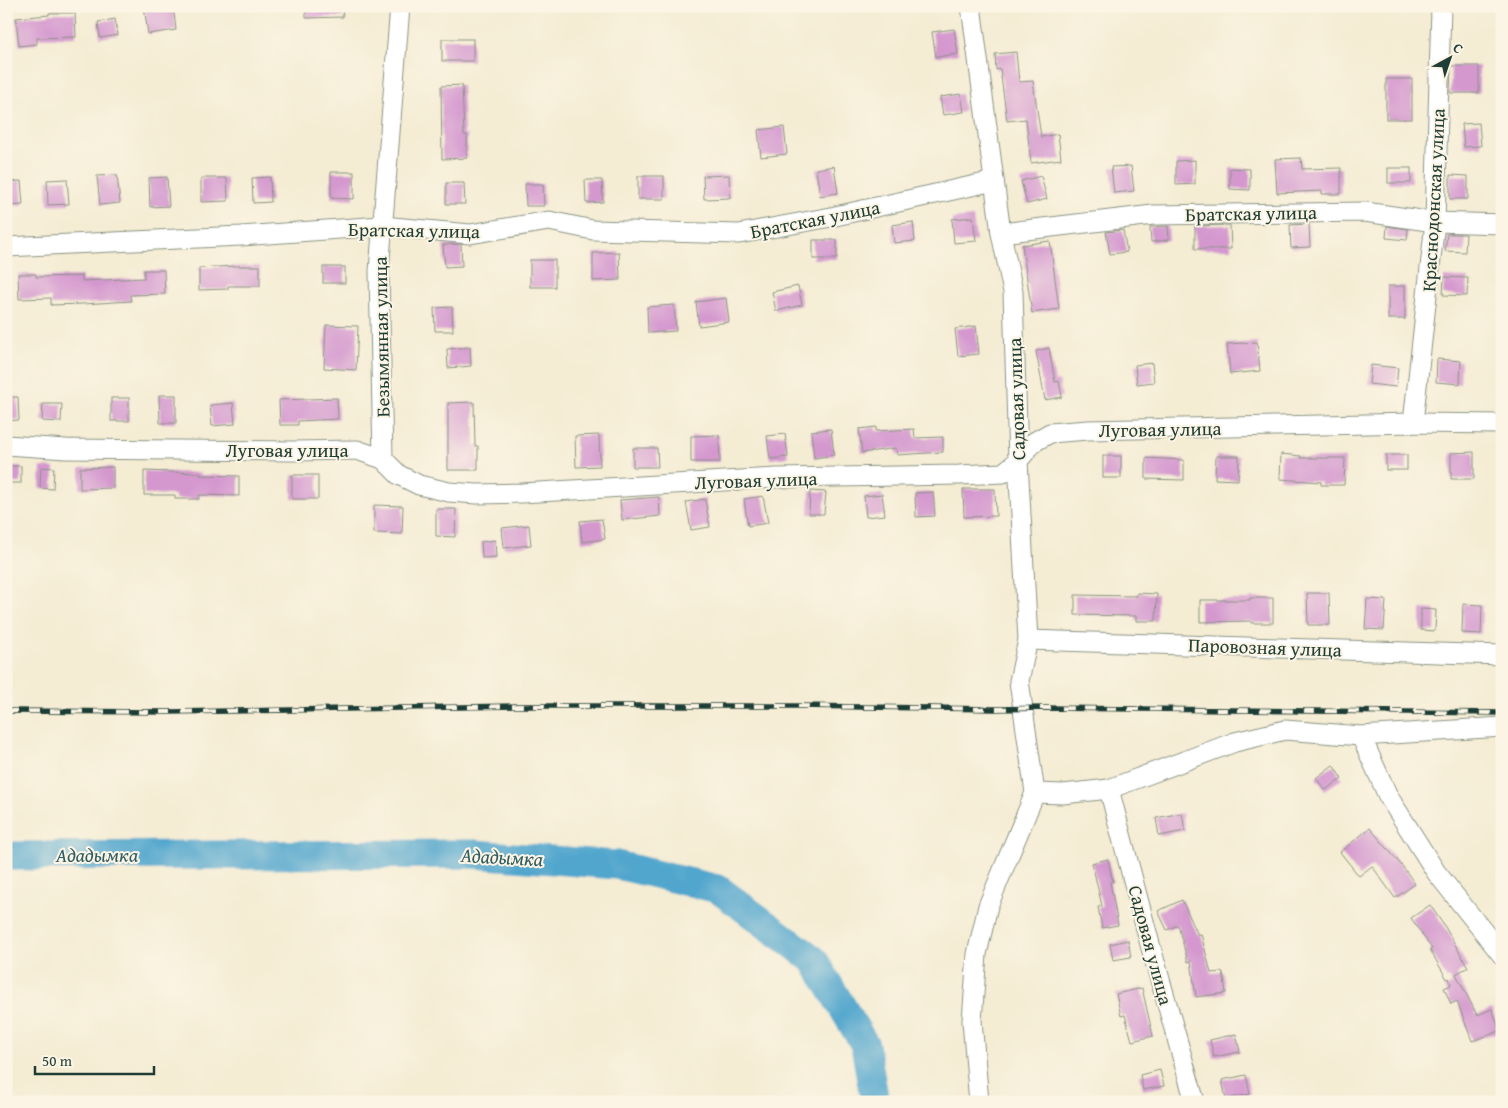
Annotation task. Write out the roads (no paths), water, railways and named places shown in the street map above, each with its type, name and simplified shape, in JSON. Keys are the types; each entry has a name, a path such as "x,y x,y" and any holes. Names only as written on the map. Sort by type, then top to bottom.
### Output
{"street":[{"name":"Безымянная улица","path":"383,459 379,271 400,6"},
{"name":"Садовая улица","path":"971,6 1001,233 1013,292 1018,461 1028,640 1019,681 1035,793"},
{"name":"Краснодонская улица","path":"1413,423 1436,222 1441,6"},
{"name":"Братская улица","path":"6,247 241,236 382,226 470,234 549,221 593,230 739,234 831,217 994,181"},
{"name":"Братская улица","path":"1001,233 1153,215 1365,212 1436,222 1502,224"},
{"name":"Луговая улица","path":"6,445 66,449 357,450 383,459 400,475 420,485 449,492 522,494 776,478 1003,473 1018,461 1034,442 1050,433 1088,430 1413,423 1502,424"},
{"name":"Паровозная улица","path":"1028,640 1502,655"},
{"path":"979,1102 972,1022 977,954 988,906 1035,793 1063,794 1109,789 1235,742 1285,730 1361,736 1502,728"},
{"path":"1361,736 1388,796 1436,872 1502,954"},
{"name":"Садовая улица","path":"1109,789 1151,948 1195,1102"}],"waterway":[{"name":"Ададымка","path":"6,856 474,854 617,865 718,889 814,960 865,1045 875,1102"}],"railway":[{"path":"6,711 168,712 522,706 797,706 1502,713"}]}
